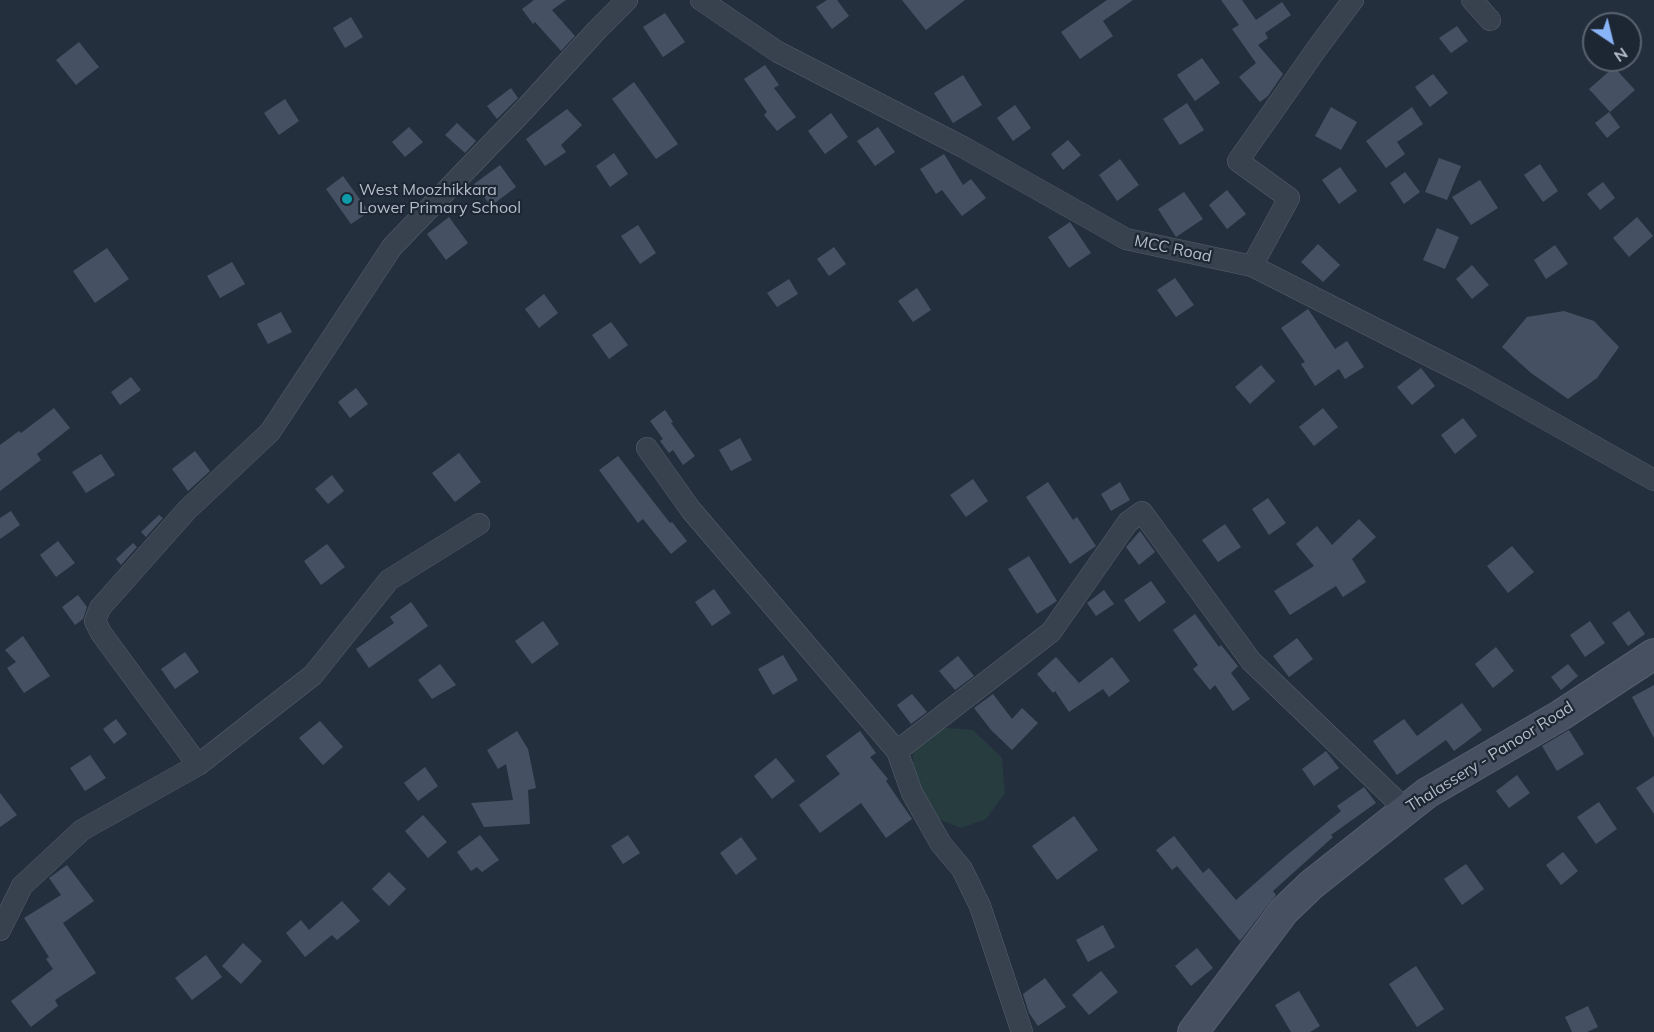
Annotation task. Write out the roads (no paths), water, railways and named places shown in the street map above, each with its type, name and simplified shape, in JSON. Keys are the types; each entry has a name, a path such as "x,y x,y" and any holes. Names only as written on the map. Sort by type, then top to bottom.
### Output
{"main road":[{"name":"Thalassery - Panoor Road","path":"1193,1032 1284,911 1311,885 1427,793 1561,715 1654,654"}],"street":[{"path":"198,765 101,633 95,621 100,608 187,510 270,432 392,248 627,0"},
{"name":"MCC Road","path":"701,0 778,52 963,147 1126,239 1252,266 1471,377 1654,480"},
{"path":"1252,266 1289,198 1238,161 1353,0"},
{"path":"1472,0 1491,20"},
{"path":"647,448 691,510 897,751 912,793 941,844 962,869 980,906 1022,1032"},
{"path":"897,751 1051,632 1128,522 1142,512 1251,661 1405,809"},
{"path":"0,930 22,886 82,830 198,765 313,675 389,580 478,524"}],"place":[{"name":"West Moozhikkara Lower Primary School","path":"347,199"}]}
